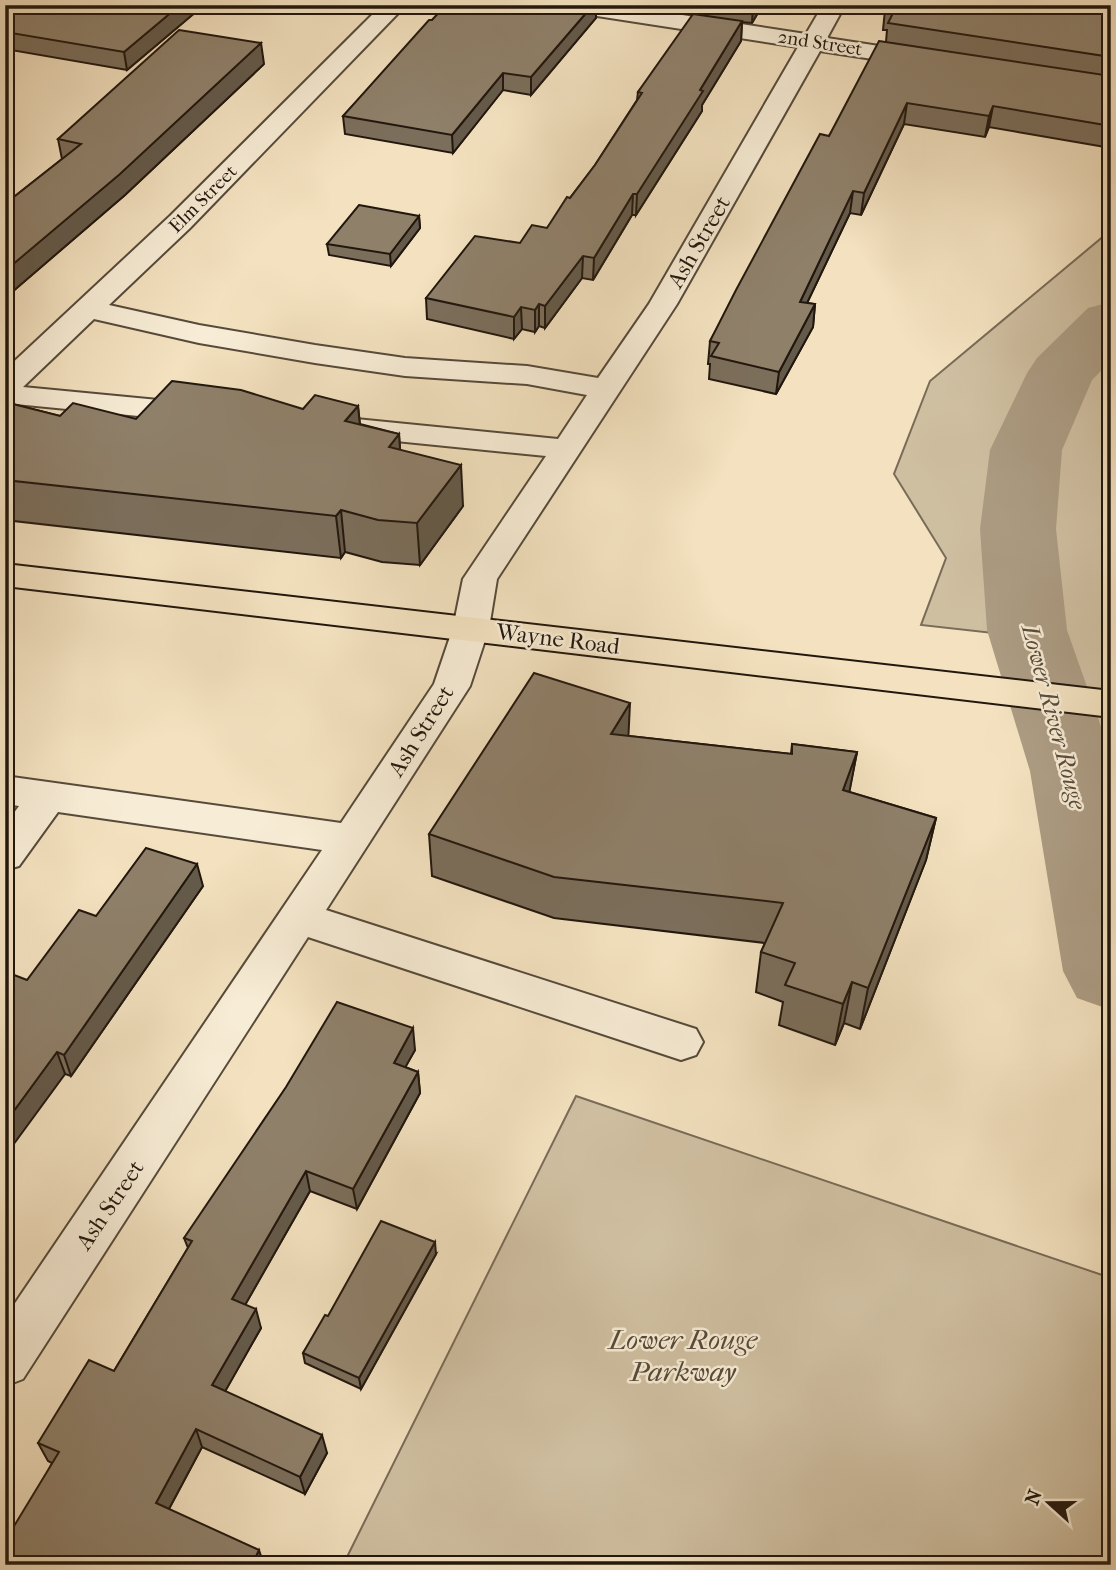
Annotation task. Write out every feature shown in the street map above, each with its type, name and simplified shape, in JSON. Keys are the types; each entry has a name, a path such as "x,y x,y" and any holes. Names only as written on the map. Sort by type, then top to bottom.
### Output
{"main road":[{"name":"Wayne Road","path":"5,575 1111,704"}],"street":[{"name":"Elm Street","path":"5,387 180,222 395,5"},
{"name":"2nd Street","path":"570,5 945,63"},
{"name":"Ash Street","path":"5,1362 452,686 471,628 480,579 663,304 834,5"},
{"path":"88,309 199,334 316,354 405,367 527,375 608,388"},
{"path":"5,394 225,415"},
{"path":"307,423 567,449"},
{"path":"5,790 352,839"},
{"path":"5,855 49,795"},
{"path":"300,918 681,1042"}],"green space":[{"path":"1111,230 1111,971 1073,771 1029,637 921,625 946,558 894,474 930,381"},
{"name":"Lower Rouge Parkway","path":"576,1096 1111,1278 1111,1565 343,1565"}],"building":[{"path":"5,5 180,5 124,52 5,32"},
{"path":"446,5 593,5 531,77 503,73 452,135 343,116 429,20"},
{"path":"888,5 1010,5 1063,13 1065,6 1111,12 1111,57 888,23 894,11 885,10"},
{"path":"693,14 742,21 700,90 703,91 637,194 633,194 594,258 583,256 545,306 539,304 535,310 521,307 514,317 426,298 475,236 520,243 532,225 547,228 567,197 570,198 595,165 642,93 638,92"},
{"path":"179,30 261,43 120,174 5,271 5,204 81,144 58,139"},
{"path":"879,41 1111,76 1111,126 993,106 989,116 907,103 864,193 853,191 800,302 815,304 779,372 711,356 719,343 710,341 736,290 820,134 829,136"},
{"path":"359,205 419,216 390,254 327,244"},
{"path":"172,381 241,390 303,409 315,395 358,406 345,421 399,434 389,447 461,465 417,523 378,520 341,510 336,516 5,480 5,402 60,416 73,403 136,419"},
{"path":"534,673 630,703 611,734 792,754 792,744 857,752 843,790 936,818 868,988 852,982 843,1004 785,985 795,963 761,952 783,903 554,877 429,834"},
{"path":"146,848 197,864 64,1055 57,1052 5,1123 5,978 9,973 27,980 79,910 96,916"},
{"path":"337,1002 413,1028 394,1063 418,1072 353,1189 306,1171 232,1299 256,1309 212,1385 322,1435 300,1477 196,1429 156,1503 259,1550 252,1565 123,1565 110,1559 107,1565 5,1565 5,1541 59,1452 38,1443 89,1360 114,1371 192,1241 184,1238 286,1087"},
{"path":"381,1221 435,1242 359,1378 303,1353 325,1315 328,1316"}],"waterway":[{"name":"Lower River Rouge","path":"1111,322 1061,373 1026,450 1018,529 1027,630 1073,771 1111,971"}]}
